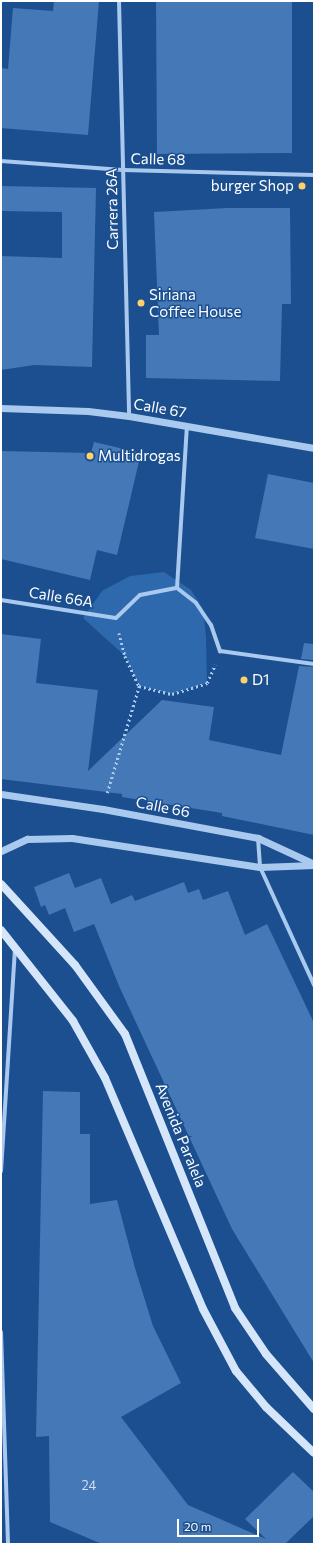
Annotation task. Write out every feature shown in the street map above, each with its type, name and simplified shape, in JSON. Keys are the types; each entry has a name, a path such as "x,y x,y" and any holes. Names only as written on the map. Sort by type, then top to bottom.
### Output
{"main road":[{"name":"Avenida Paralela","path":"1,884 75,965 125,1034 235,1308 266,1354 314,1409"},
{"path":"1,930 73,1021 105,1078 203,1309 236,1371 266,1407 314,1453"}],"street":[{"name":"Carrera 26A","path":"119,1 129,416"},
{"name":"Calle 68","path":"1,161 123,170 314,175"},
{"name":"Calle 67","path":"1,408 88,410 314,448"},
{"path":"177,588 187,426"},
{"path":"116,618 140,595 177,588 196,603 211,625 220,651 314,664"},
{"name":"Calle 66A","path":"1,600 116,618"},
{"name":"Calle 66","path":"1,794 103,809 258,838 314,864"},
{"name":"Calle 66","path":"1,851 27,839 72,838 260,867 314,864"},
{"path":"258,838 260,867 314,985"},
{"path":"1,1171 15,947"},
{"path":"1,1332 8,1544"}],"path":[{"path":"103,809 139,686 124,656 116,618"},
{"path":"139,686 172,694 207,683 220,651"}],"shaded area":[{"path":"164,572 191,590 203,609 206,637 207,683 172,694 139,686 125,656 83,618 102,591 130,576"}],"building":[{"path":"54,1 99,1 88,135 1,128 1,68 8,69 13,8 53,11"},
{"path":"156,1 292,1 292,153 157,154"},
{"path":"1,186 96,188 92,367 34,365 1,370 1,256 62,258 62,212 1,211"},
{"path":"227,208 290,208 291,304 282,304 280,381 146,378 146,335 159,335 154,212"},
{"path":"94,442 141,453 117,555 97,550 90,580 1,559 1,451 91,453"},
{"path":"268,474 314,483 314,549 255,538"},
{"path":"1,634 41,639 36,683 98,690 88,771 162,700 214,707 209,740 281,755 299,666 314,667 314,835 222,816 222,813 122,797 122,794 1,779"},
{"path":"304,643 314,644 314,660 301,659"},
{"path":"69,873 75,888 101,878 111,904 132,895 135,901 184,882 188,893 199,889 203,900 228,891 245,935 267,924 314,1023 314,1363 232,1229 119,986 94,924 74,932 65,908 49,915 45,905 41,907 34,887"},
{"path":"43,1091 80,1092 80,1134 90,1134 90,1204 117,1200 135,1268 153,1326 181,1383 121,1417 188,1505 266,1539 245,1519 293,1472 314,1492 314,1516 285,1544 102,1544 50,1522 49,1436 36,1437"}],"place":[{"name":"burger Shop","path":"302,186"},
{"name":"Siriana Coffee House","path":"141,303"},
{"name":"Multidrogas","path":"90,456"},
{"name":"D1","path":"244,680"}]}
